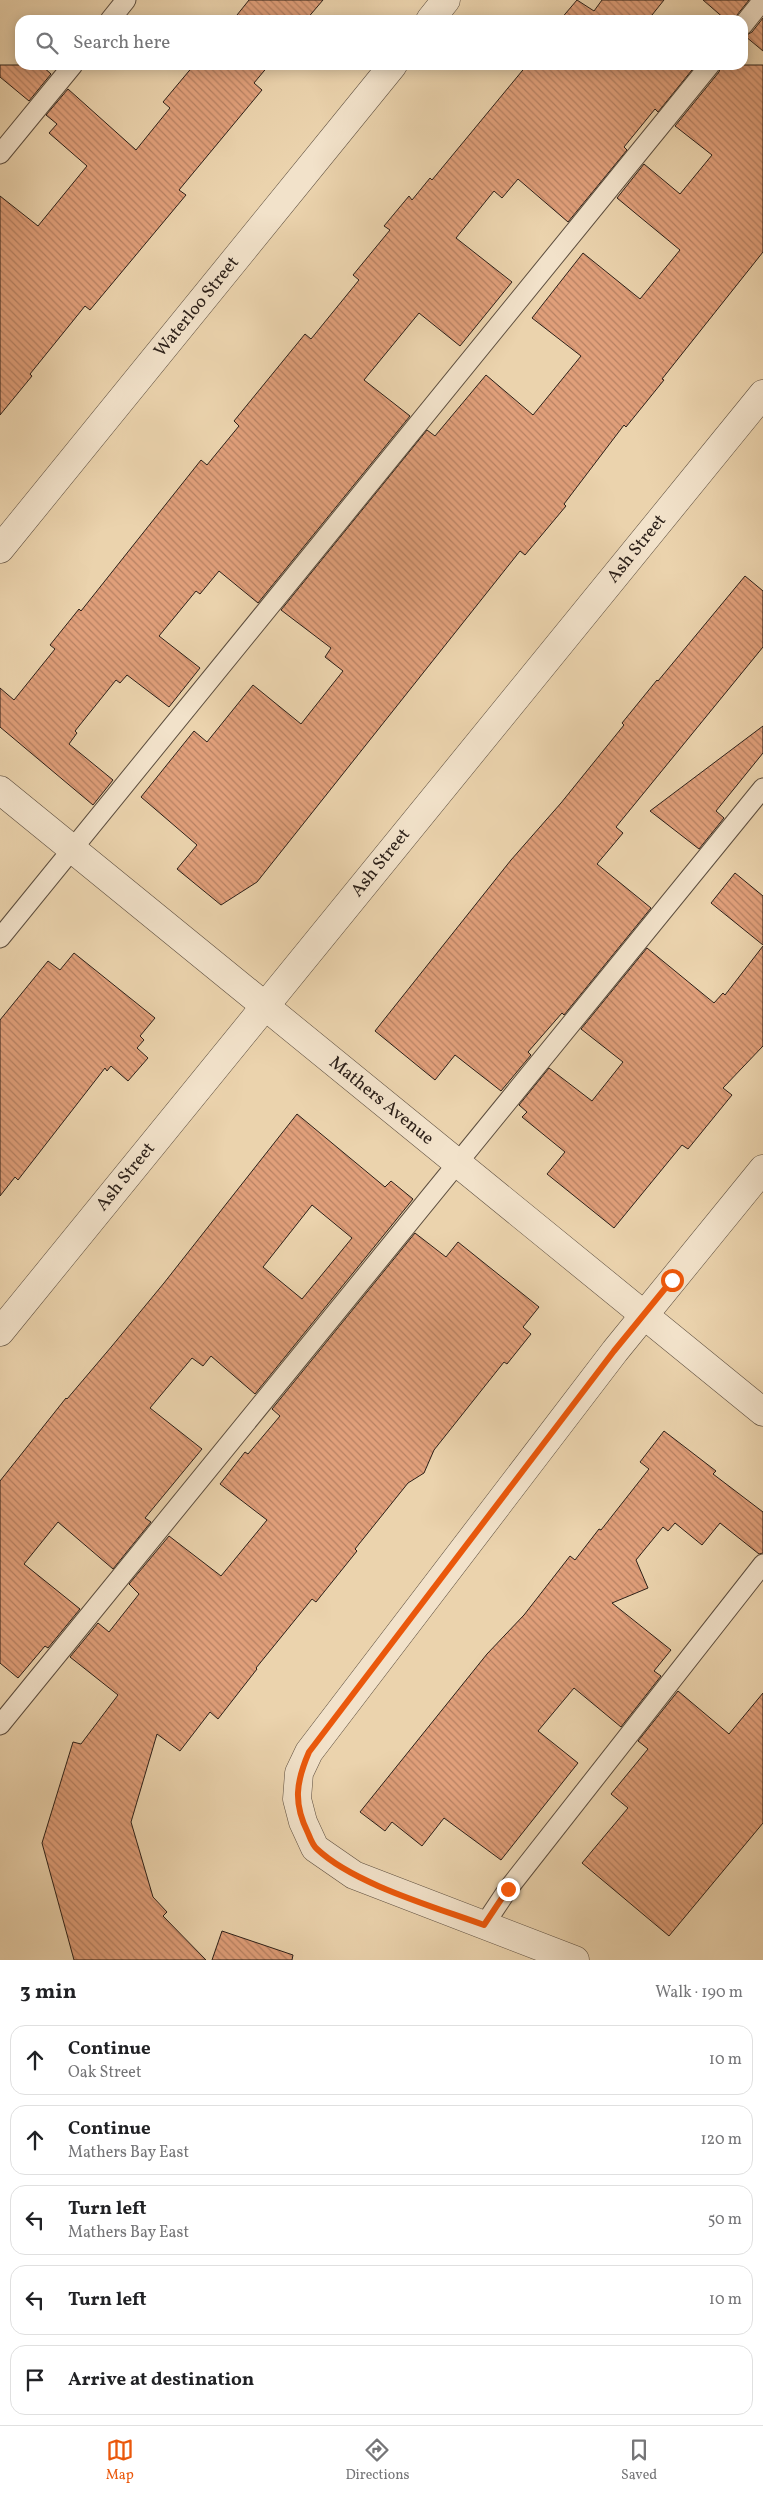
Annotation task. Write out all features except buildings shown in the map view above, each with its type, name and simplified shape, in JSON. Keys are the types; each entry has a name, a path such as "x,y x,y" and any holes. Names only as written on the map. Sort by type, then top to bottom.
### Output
{"street":[{"path":"434,15 446,0"},
{"name":"Waterloo Street","path":"0,549 389,70"},
{"name":"Ash Street","path":"0,1332 763,394"},
{"name":"Mathers Avenue","path":"0,790 763,1412"},
{"path":"575,1960 354,1875 316,1848 303,1822 297,1799 299,1773 309,1752 643,1315 763,1169"}],"lane":[{"path":"114,15 126,0"},
{"path":"748,18 763,0"},
{"path":"0,154 69,70"},
{"path":"0,938 706,70"},
{"path":"0,1725 763,788"},
{"path":"484,1925 508,1889 763,1564"}],"route":[{"path":"508,1889 484,1925 354,1875 316,1848 303,1822 297,1799 299,1773 309,1752 614,1351 672,1280"}]}
